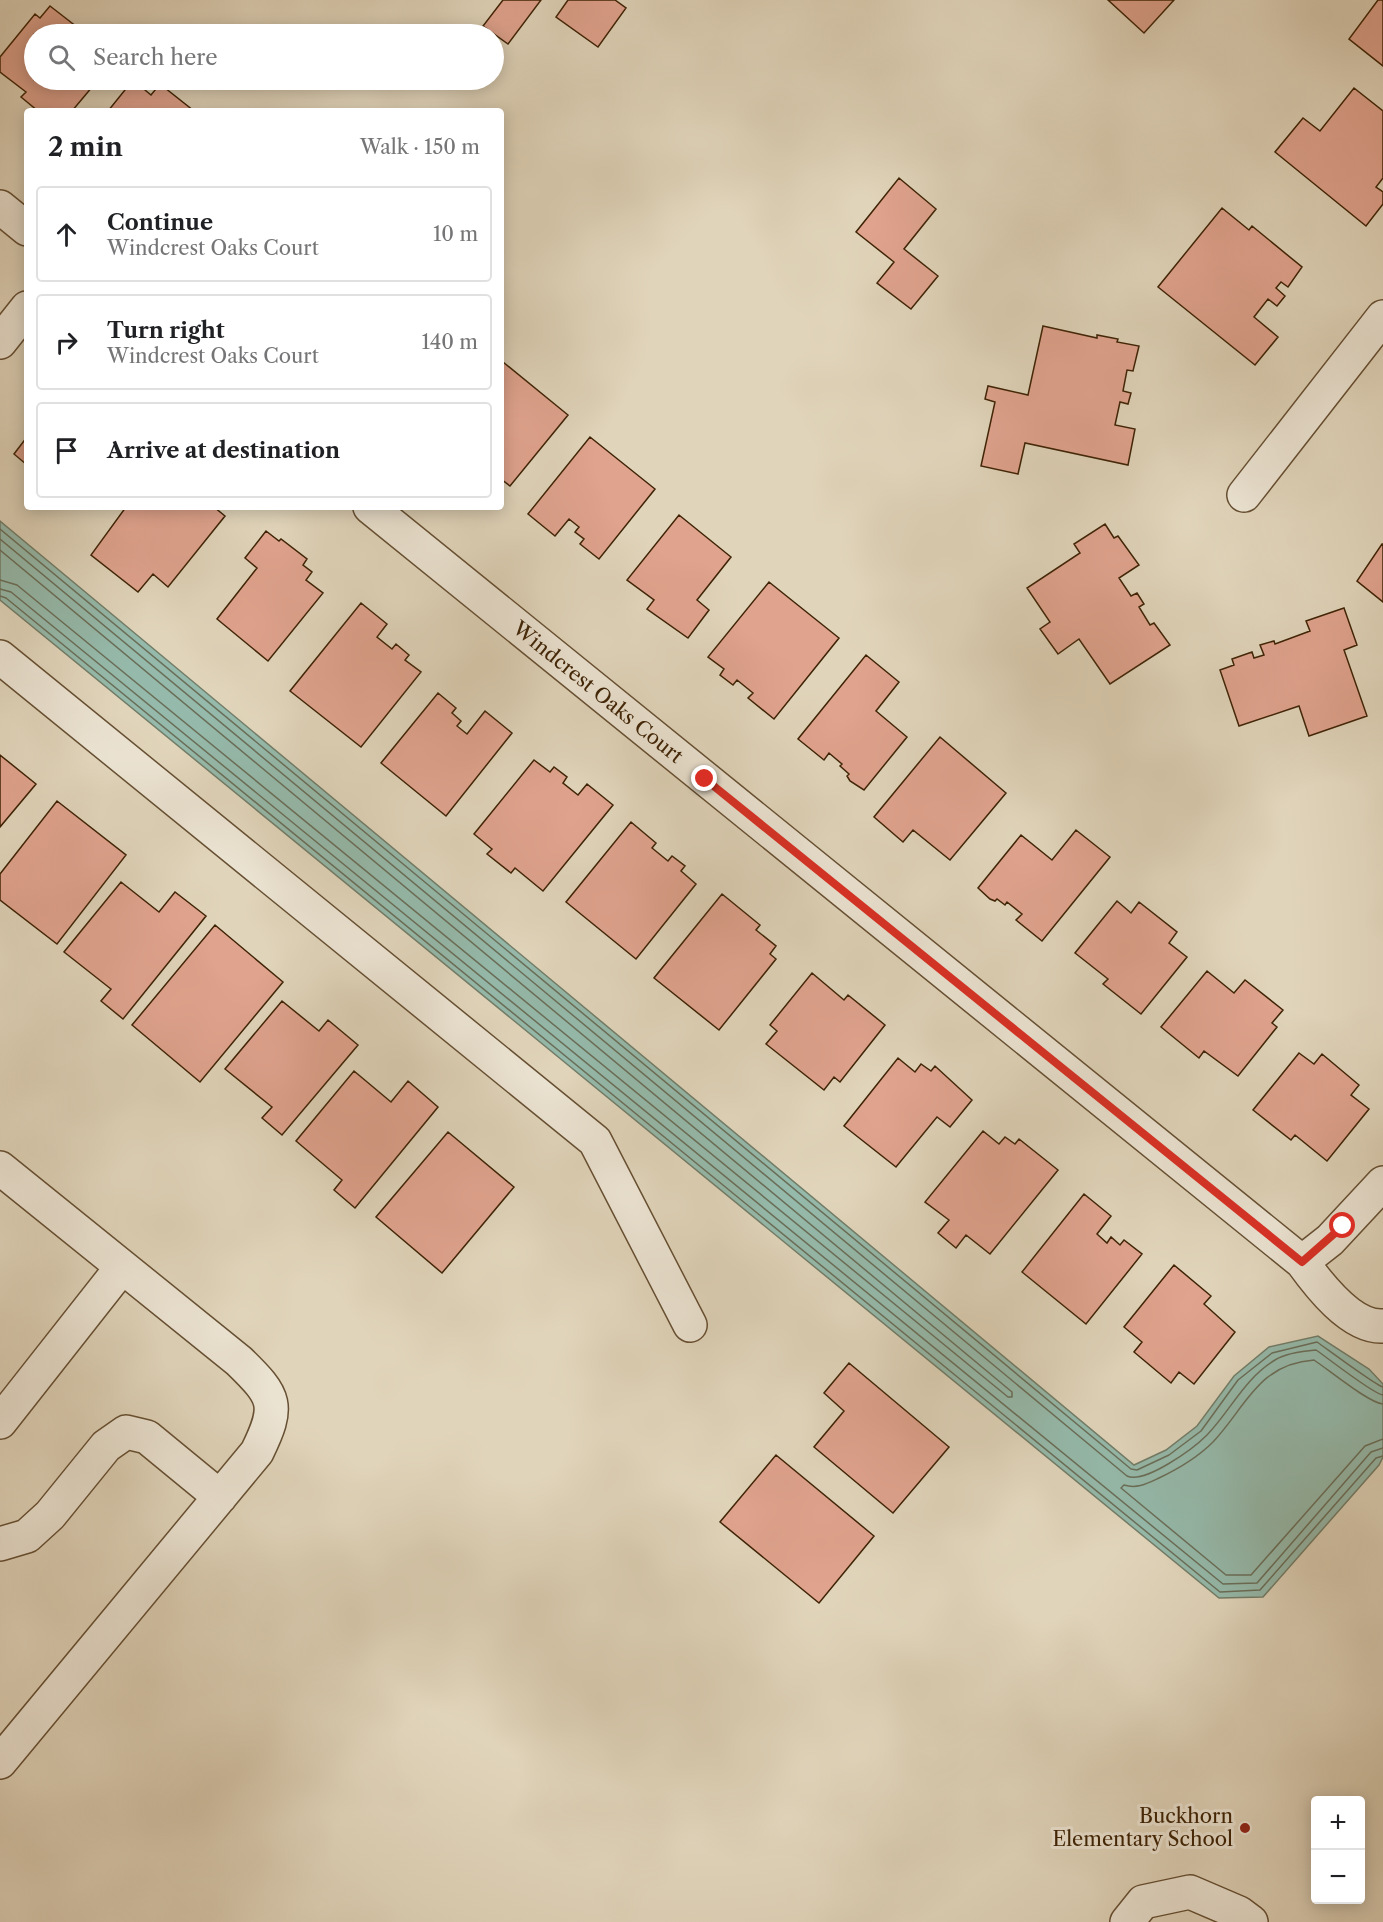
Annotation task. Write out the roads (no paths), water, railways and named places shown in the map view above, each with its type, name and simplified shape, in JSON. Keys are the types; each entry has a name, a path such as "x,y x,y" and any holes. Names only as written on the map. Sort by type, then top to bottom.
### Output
{"street":[{"path":"0,207 24,227"},
{"path":"0,342 24,312"},
{"path":"1244,495 1383,317"},
{"name":"Windcrest Oaks Court","path":"374,510 1302,1262 1327,1296 1355,1316 1377,1326 1383,1326"},
{"path":"0,657 595,1141 690,1325"},
{"path":"0,1168 239,1361 262,1384 273,1404 269,1427 257,1452 0,1762"},
{"path":"1302,1262 1330,1240 1383,1183"},
{"path":"0,1422 122,1267"},
{"path":"0,1544 27,1536 50,1515 105,1446 126,1432 147,1437 220,1497"},
{"path":"1127,1922 1143,1902 1190,1892 1239,1913 1251,1922"}],"water":[{"path":"0,521 1134,1465 1166,1450 1197,1426 1234,1376 1269,1347 1318,1336 1369,1369 1383,1384 1383,1457 1379,1465 1263,1597 1219,1598 0,600"}],"place":[{"name":"Buckhorn Elementary School","path":"1245,1828"}]}
